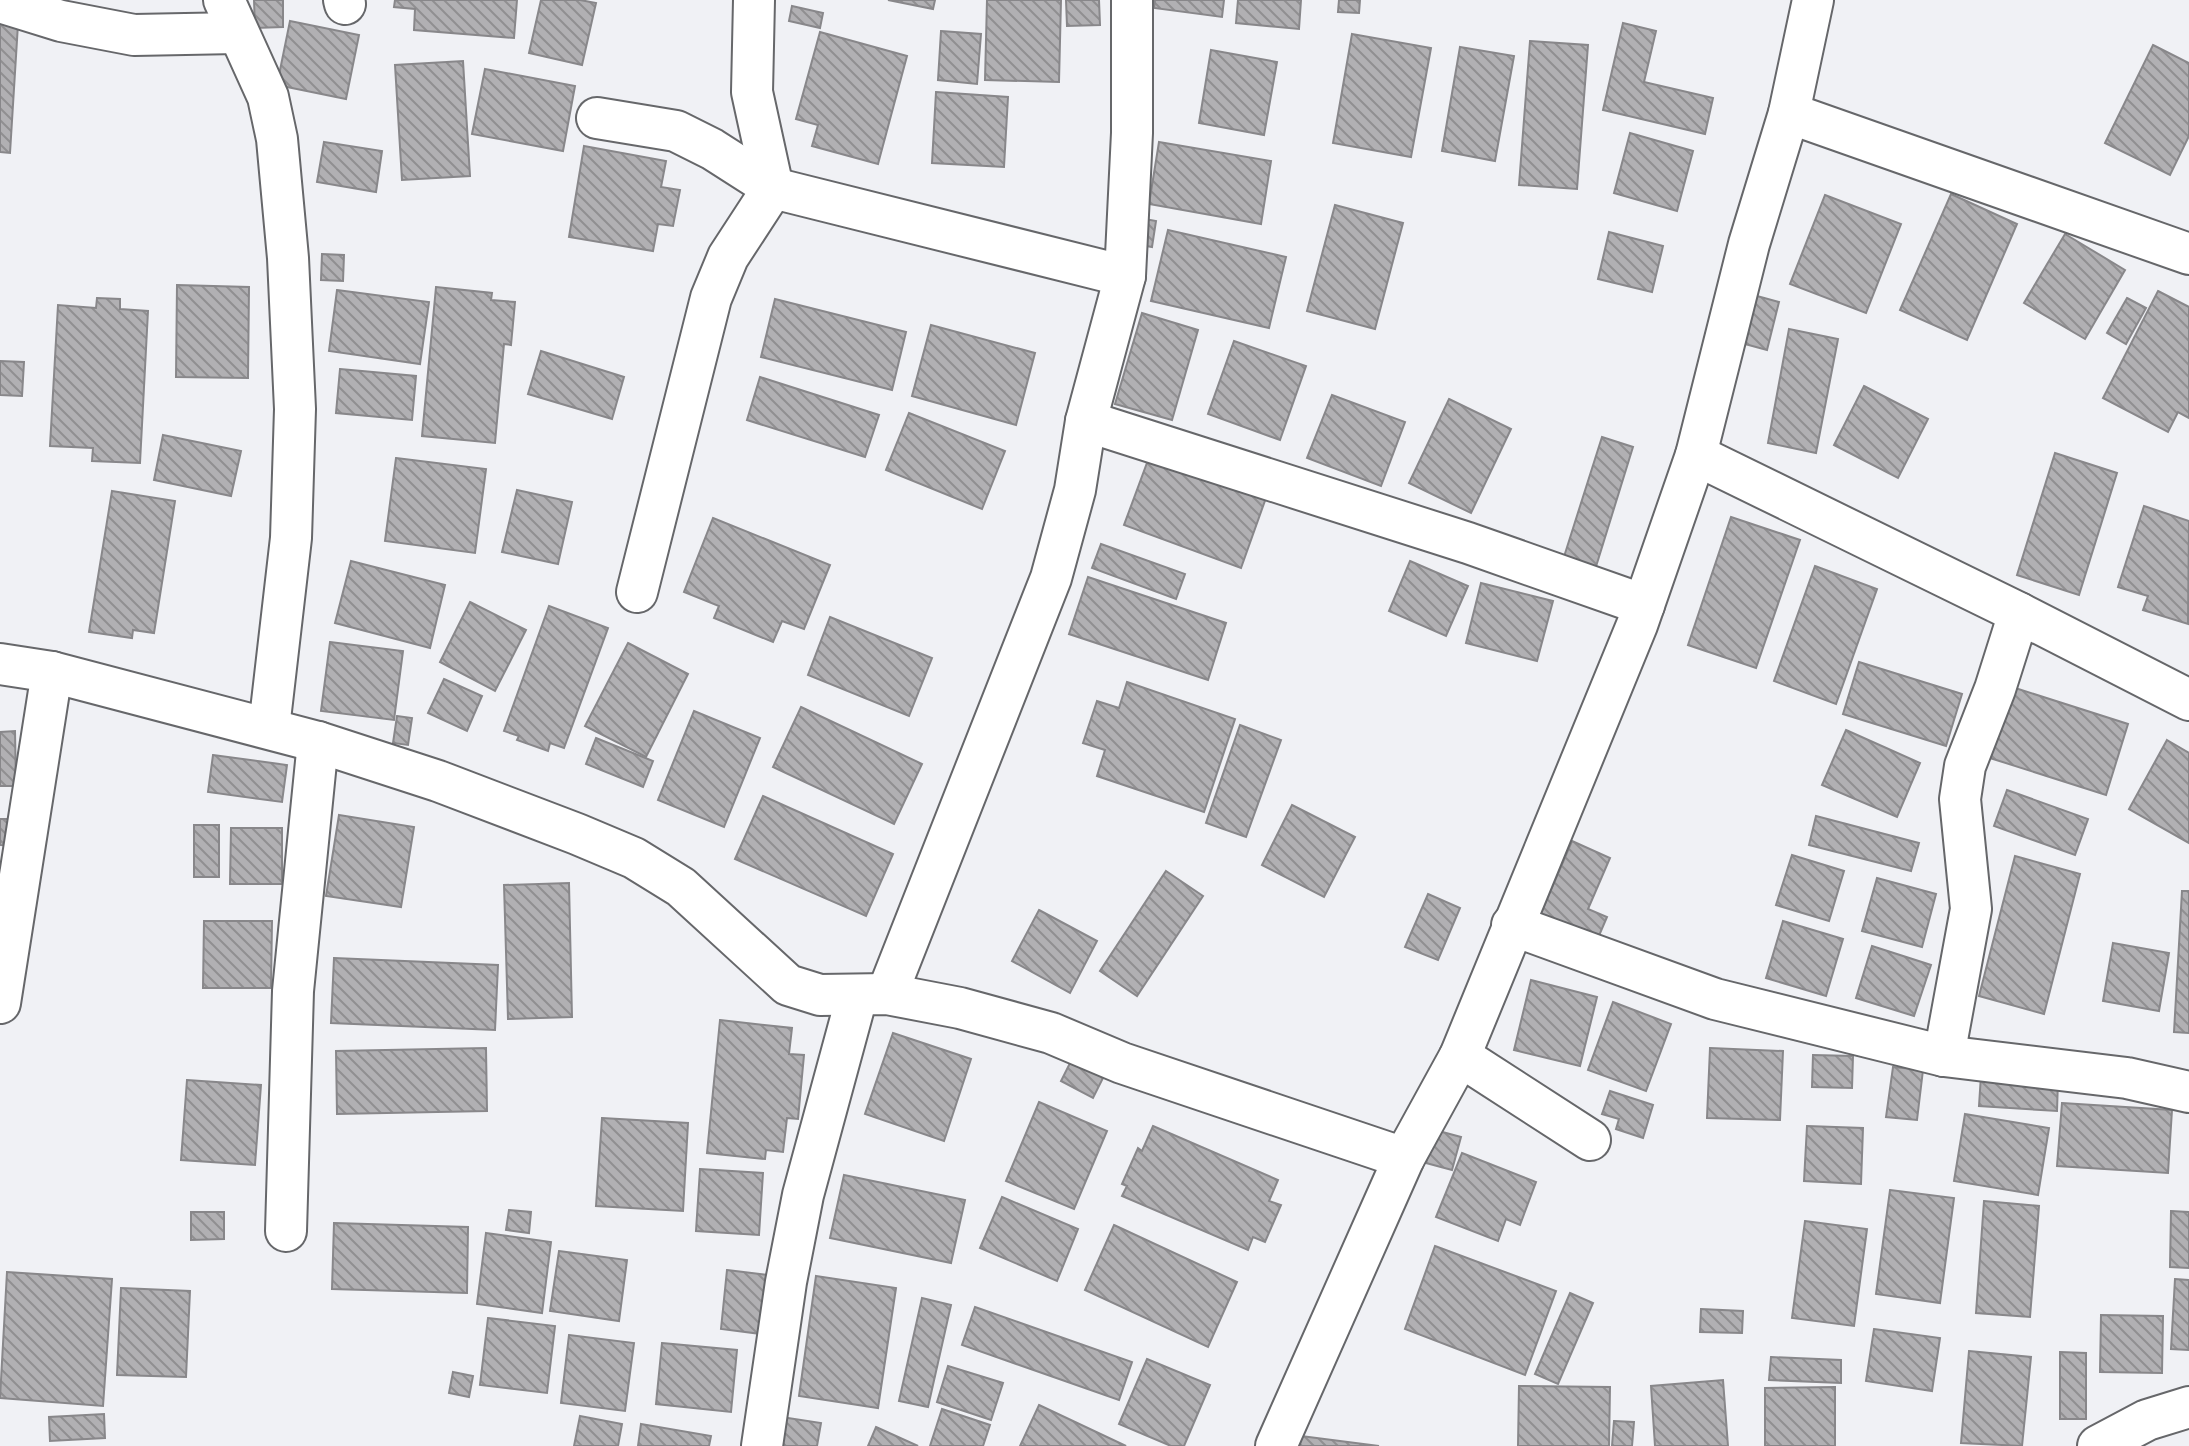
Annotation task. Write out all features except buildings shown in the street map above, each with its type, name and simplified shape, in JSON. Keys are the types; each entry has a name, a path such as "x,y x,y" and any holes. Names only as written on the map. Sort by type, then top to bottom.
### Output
{"street":[{"path":"637,592 711,298 728,257 773,188 752,92 754,0"},
{"path":"762,1446 786,1282 803,1195 872,995 1051,578 1075,490 1086,421 1125,276 1132,133 1132,0"},
{"path":"1276,1446 1404,1158 1460,1056 1644,605 1696,455 1749,244 1789,113 1813,0"},
{"path":"0,2 61,21 134,35 230,16 268,97 277,139 289,273 295,409 291,538 269,728"},
{"path":"1789,113 2189,254"},
{"path":"597,118 676,131 712,149 773,188 1125,276"},
{"path":"1086,421 1468,543 1644,605"},
{"path":"1696,455 2189,700"},
{"path":"1944,1056 1971,909 1960,799 1965,766 1995,689 2019,613"},
{"path":"0,664 52,672 318,742 438,781 634,858 681,887 788,985 820,995 872,995 960,1008 1051,1033 1122,1063 1404,1158"},
{"path":"0,1003 52,672"},
{"path":"286,1231 293,991 318,742"},
{"path":"1512,925 1715,999 1944,1056 2127,1078 2189,1092"},
{"path":"1460,1056 1590,1140"},
{"path":"2098,1446 2147,1420 2189,1407"}]}
